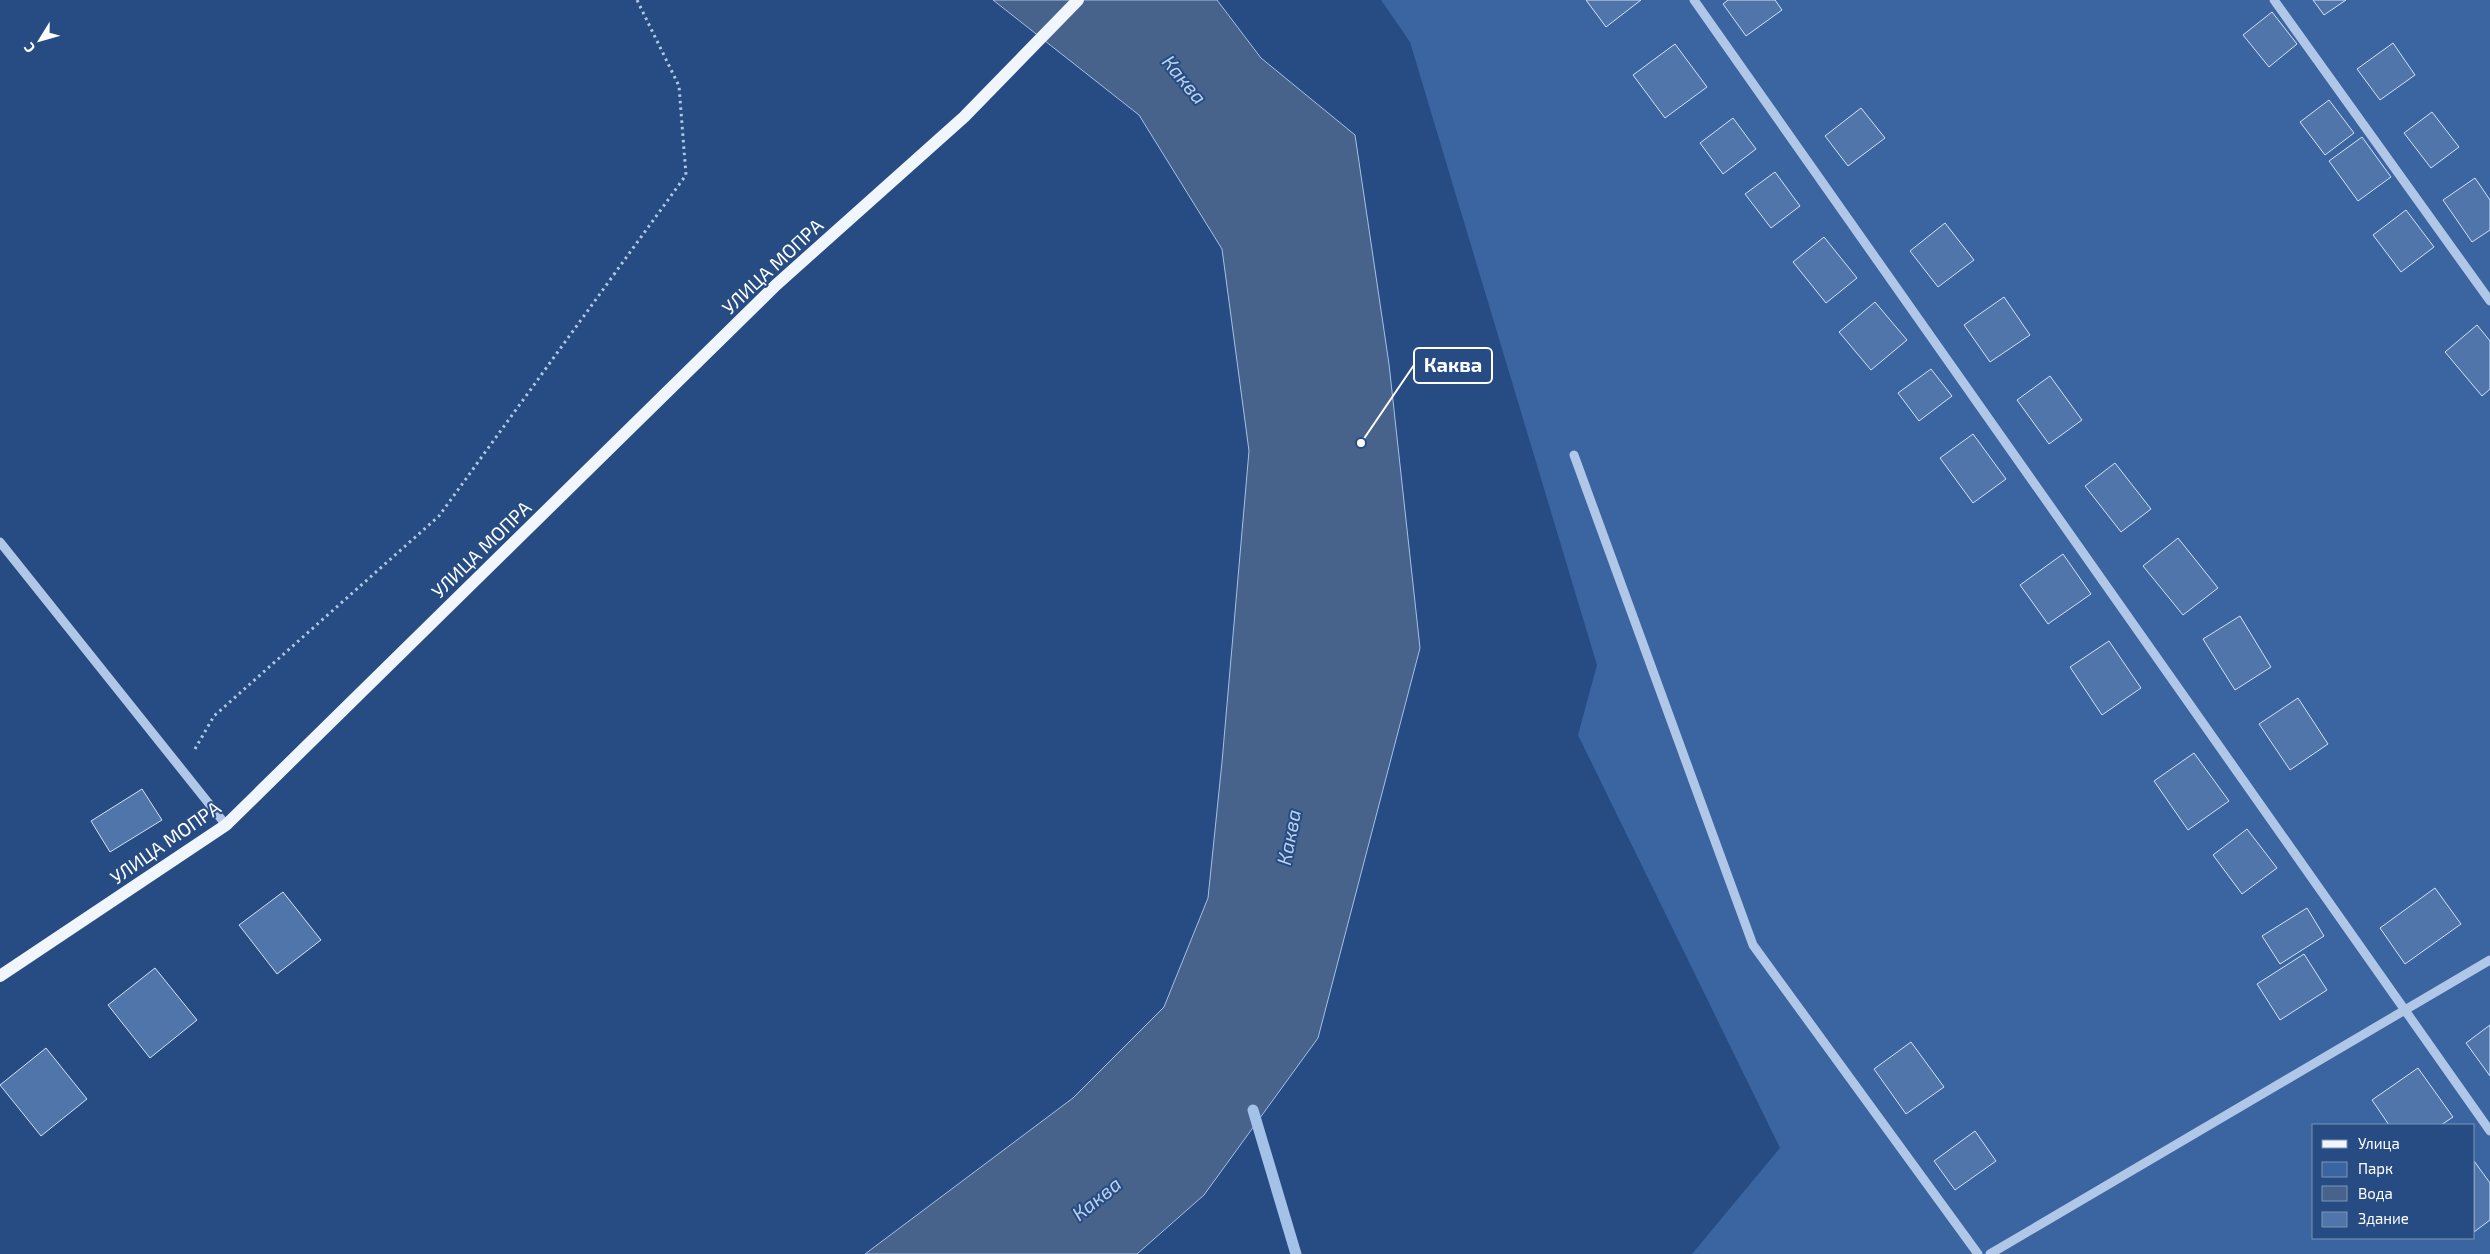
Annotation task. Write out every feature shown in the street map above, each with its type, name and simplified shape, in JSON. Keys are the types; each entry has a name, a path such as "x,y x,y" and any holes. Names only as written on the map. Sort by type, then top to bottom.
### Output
{"main road":[{"name":"УЛИЦА МОПРА","path":"0,976 226,825 776,286 964,117 1078,0"}],"street":[{"path":"1694,0 2490,1130"},
{"path":"2274,0 2490,301"},
{"path":"1574,455 1753,945 1978,1254"},
{"path":"0,542 226,825"},
{"path":"1990,1254 2490,960"}],"path":[{"path":"183,771 214,716 439,516 686,175 679,86 637,0"}],"green space":[{"path":"1381,0 2490,0 2490,1254 1692,1254 1780,1148 1578,735 1597,665 1410,42"}],"water":[{"path":"993,0 1217,0 1261,58 1355,135 1389,364 1420,648 1318,1038 1204,1195 1137,1254 865,1254 1073,1098 1164,1007 1208,898 1222,762 1249,451 1222,249 1139,115"}],"building":[{"path":"1586,0 1641,0 1606,27"},
{"path":"1728,0 1775,0 1782,10 1746,36 1723,4"},
{"path":"2313,0 2346,0 2324,15"},
{"path":"2272,12 2297,44 2269,67 2243,35"},
{"path":"2393,43 2415,75 2380,100 2357,69"},
{"path":"1675,44 1707,87 1665,118 1633,75"},
{"path":"2329,100 2354,133 2325,155 2300,122"},
{"path":"1861,108 1885,138 1848,166 1825,136"},
{"path":"2432,112 2459,147 2431,168 2404,133"},
{"path":"1733,118 1756,149 1723,174 1700,143"},
{"path":"2362,137 2391,177 2358,201 2329,161"},
{"path":"1775,172 1800,206 1771,228 1745,194"},
{"path":"2475,178 2490,200 2490,230 2472,242 2443,200"},
{"path":"2406,210 2434,247 2401,272 2373,235"},
{"path":"1945,223 1974,260 1938,287 1910,251"},
{"path":"1824,237 1857,278 1826,303 1793,262"},
{"path":"2004,297 2030,335 1990,362 1964,325"},
{"path":"1875,302 1907,340 1871,370 1839,332"},
{"path":"2477,325 2490,341 2490,389 2482,396 2445,352"},
{"path":"1931,369 1952,396 1919,421 1898,393"},
{"path":"2050,376 2082,420 2049,444 2017,400"},
{"path":"1973,434 2006,479 1973,503 1940,458"},
{"path":"2115,463 2151,509 2121,532 2085,486"},
{"path":"2178,538 2218,588 2183,615 2143,566"},
{"path":"2063,554 2091,594 2048,624 2020,585"},
{"path":"2240,616 2271,667 2235,690 2203,639"},
{"path":"2109,641 2141,688 2102,715 2070,667"},
{"path":"2298,698 2328,744 2290,770 2259,724"},
{"path":"2194,753 2229,801 2188,830 2154,781"},
{"path":"142,789 162,820 110,852 91,821"},
{"path":"2247,829 2277,868 2242,894 2213,855"},
{"path":"2435,888 2461,924 2405,964 2380,928"},
{"path":"283,892 321,940 277,974 239,925"},
{"path":"2307,908 2324,936 2280,964 2262,936"},
{"path":"2304,954 2327,990 2280,1020 2257,984"},
{"path":"155,968 197,1020 150,1058 108,1005"},
{"path":"2490,1025 2490,1076 2466,1043"},
{"path":"1911,1042 1944,1087 1906,1114 1874,1069"},
{"path":"46,1048 87,1099 41,1136 0,1085"},
{"path":"2418,1068 2453,1117 2442,1124 2388,1124 2372,1100"},
{"path":"1975,1131 1996,1161 1955,1190 1934,1161"},
{"path":"2475,1162 2490,1183 2490,1220 2475,1231"}],"waterway":[{"path":"1253,1110 1296,1254"}],"place":[{"name":"Каква","path":"1361,443"}]}
